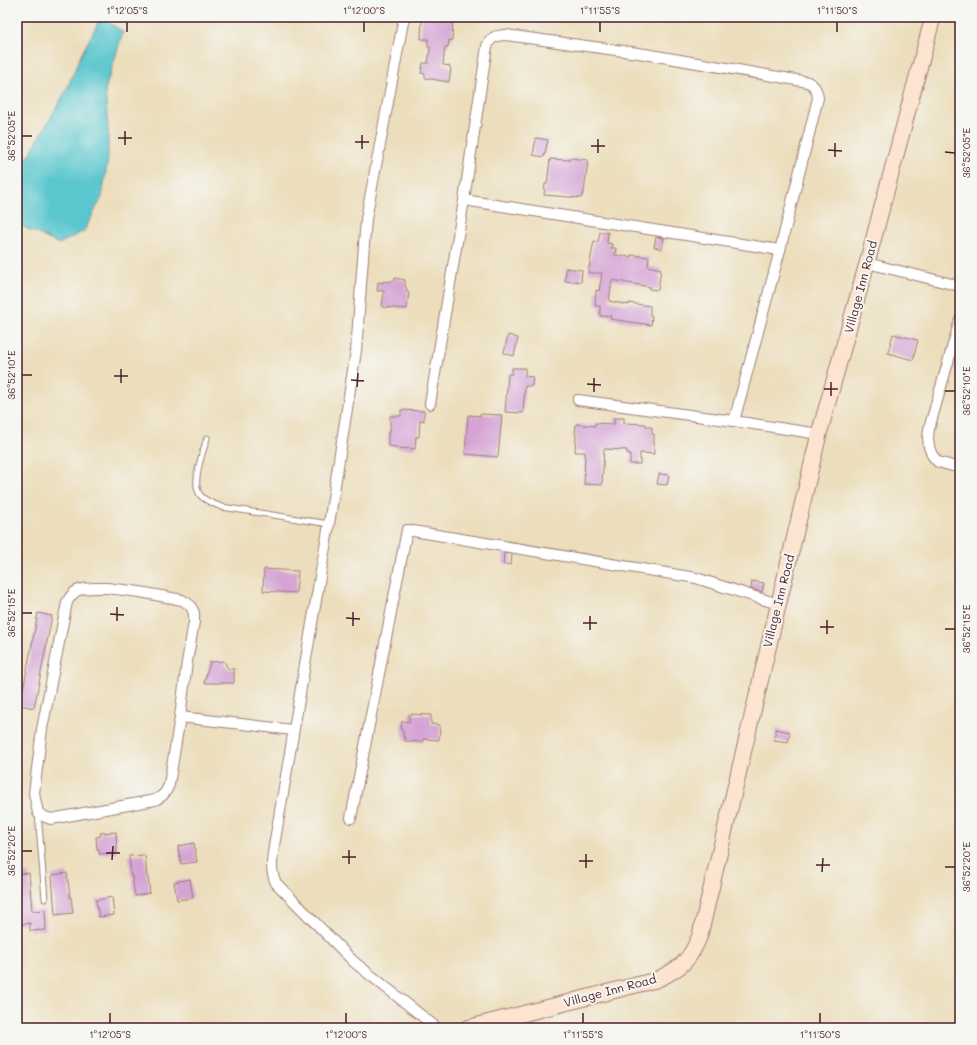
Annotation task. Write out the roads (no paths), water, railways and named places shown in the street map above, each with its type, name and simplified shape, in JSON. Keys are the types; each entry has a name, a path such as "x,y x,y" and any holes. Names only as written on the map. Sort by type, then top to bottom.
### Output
{"street":[{"path":"404,17 366,219 356,351 329,524 274,846 272,871 273,878 276,883 354,962 437,1028"},
{"name":"Village Inn Road","path":"467,1028 656,980 672,973 689,958 695,948 700,935 778,604 820,434 868,263 933,17"},
{"path":"430,404 464,200 487,46 490,40 496,36 506,35 645,54 808,82 814,86 817,91 818,98 780,250 734,421"},
{"path":"464,200 780,250"},
{"path":"868,263 960,286"},
{"path":"960,320 929,429 928,438 932,455 938,462 960,468"},
{"path":"578,400 820,434"},
{"path":"351,818 407,530 696,578 778,604"},
{"path":"107,588 171,597 182,600 190,605 194,613 194,622 180,717 169,785 163,796 155,800 51,819 38,813 34,793 42,729 67,602 70,596 75,592 81,589 107,588"},
{"path":"180,717 293,730"}],"lane":[{"path":"207,438 199,466 196,487 200,495 206,500 222,507 329,524"},
{"path":"38,813 45,899"}],"water":[{"path":"101,17 123,32 105,90 108,127 108,158 102,197 84,231 59,244 17,224 17,159 27,159 67,89 80,57"}]}
